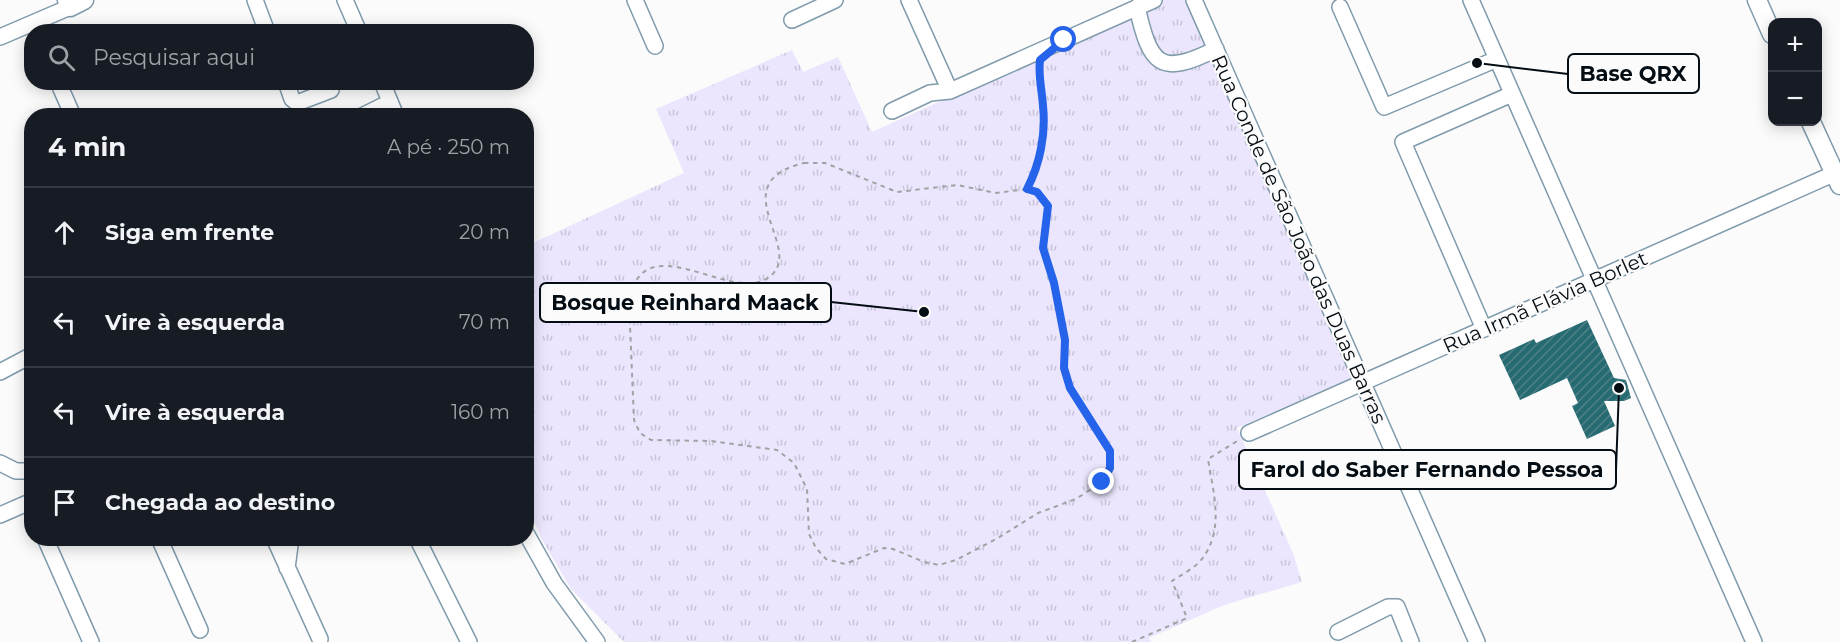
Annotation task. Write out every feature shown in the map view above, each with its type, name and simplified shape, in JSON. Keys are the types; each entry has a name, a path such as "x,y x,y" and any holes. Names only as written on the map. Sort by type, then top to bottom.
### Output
{"main road":[{"path":"1757,0 1768,23"},
{"path":"1813,126 1838,176"}],"street":[{"path":"255,0 264,24"},
{"path":"345,0 356,24"},
{"path":"635,0 655,46"},
{"path":"792,20 835,0"},
{"path":"909,0 950,91"},
{"path":"892,111 930,93 950,91 1154,0"},
{"name":"Rua Conde de São João das Duas Barras","path":"1194,0 1477,642"},
{"path":"1471,0 1754,642"},
{"path":"39,24 74,2"},
{"path":"1340,6 1384,107 1497,59"},
{"path":"1137,7 1146,42 1157,60 1167,64 1192,62 1216,49"},
{"path":"0,37 24,30"},
{"path":"62,90 69,108"},
{"path":"289,90 292,99 297,103 331,90"},
{"path":"385,90 393,108"},
{"path":"1484,329 1403,142 1512,94"},
{"name":"Rua Irmã Flávia Borlet","path":"1250,433 1594,280 1838,176"},
{"path":"0,372 24,359"},
{"path":"0,463 16,471 24,471"},
{"path":"0,515 24,506"},
{"path":"49,546 91,642"},
{"path":"163,546 200,630"},
{"path":"277,546 320,639"},
{"path":"287,568 290,546"},
{"path":"421,546 469,642"},
{"path":"533,546 554,583 597,642"},
{"path":"1338,632 1388,607 1397,607 1410,642"}],"path":[{"path":"1027,189 1036,171 1040,155 1043,108 1038,75 1040,60"},
{"path":"804,163 825,163 897,192 957,185 996,193 1027,189 1037,192 1048,206 1043,248 1054,283 1065,340 1064,368 1070,388 1110,451 1110,468 1102,482 1076,499 1038,513 998,538 956,560 939,565 884,548 845,564 826,559 816,548 809,534 807,489 794,462 777,450 711,441 651,440 640,433 634,420 629,302 632,286 640,274 653,268 667,266 751,283 766,280 777,270 781,255 765,208 767,187 775,174 784,168 804,163"},
{"path":"1132,642 1187,618 1172,582 1202,559 1216,528 1215,495 1208,459 1250,433"}],"green space":[{"path":"1164,0 1186,0 1351,378 1237,428 1293,553 1302,582 1224,605 1149,638 1151,642 624,642 571,589 541,538 534,520 534,242 684,173 656,109 792,50 803,72 838,57 872,132"}],"building":[{"path":"1587,320 1614,378 1626,380 1631,398 1624,401 1604,401 1615,426 1587,439 1572,406 1578,403 1567,378 1520,400 1499,355 1534,339 1536,343"}],"place":[{"name":"Base QRX","path":"1477,63"},
{"name":"Bosque Reinhard Maack","path":"924,312"},
{"name":"Farol do Saber Fernando Pessoa","path":"1619,388"}],"route":[{"path":"1064,40 1040,60 1038,75 1043,108 1040,155 1036,171 1027,189 1037,192 1048,206 1043,248 1054,283 1065,340 1064,368 1070,388 1110,451 1110,468 1102,482"}]}
